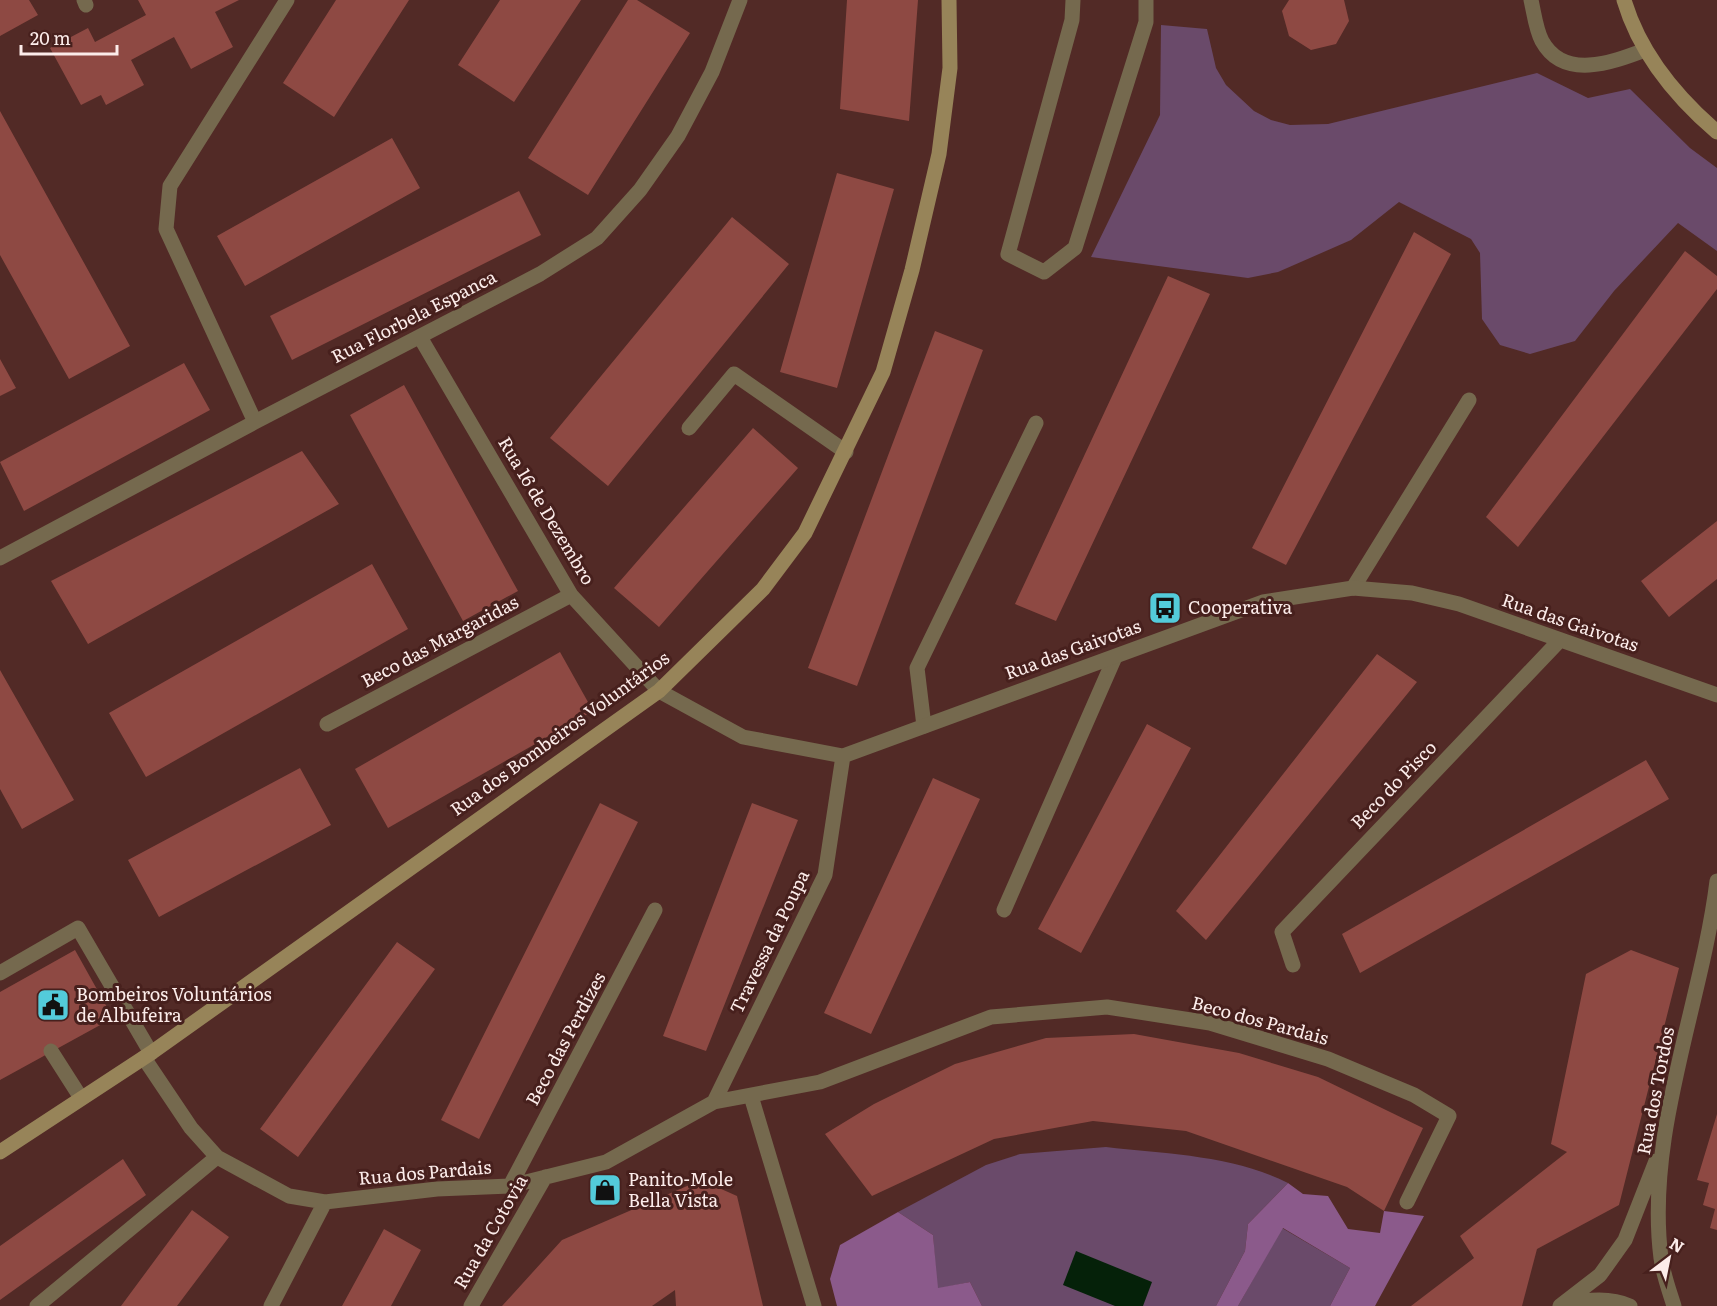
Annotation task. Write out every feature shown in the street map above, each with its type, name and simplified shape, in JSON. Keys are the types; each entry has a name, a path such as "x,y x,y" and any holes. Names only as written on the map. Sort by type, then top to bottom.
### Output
{"street":[{"path":"255,422 166,229 170,186 287,0"},
{"name":"Rua Florbela Espanca","path":"0,558 540,274 597,238 640,190 678,136 712,72 740,0"},
{"name":"Rua dos Bombeiros Voluntários","path":"0,1152 147,1055 659,691 763,589 805,533 883,372 912,270 939,154 950,68 949,0"},
{"path":"1072,0 1072,20 1008,254 1044,272 1075,248 1146,22 1146,0"},
{"path":"1531,0 1542,41 1557,59 1581,65 1607,65 1645,50"},
{"path":"1624,0 1638,38 1654,66 1682,99 1717,132"},
{"name":"Rua 16 de Dezembro","path":"420,337 572,595 659,691"},
{"path":"689,428 734,374 846,452"},
{"path":"1353,588 1470,400"},
{"path":"924,726 917,668 1036,423"},
{"name":"Rua das Gaivotas","path":"843,756 1263,602 1353,588 1412,593 1459,604 1717,695"},
{"name":"Beco das Margaridas","path":"327,724 572,595"},
{"name":"Beco do Pisco","path":"1293,965 1282,932 1560,640"},
{"path":"1004,910 1115,657"},
{"path":"659,691 743,738 843,756"},
{"name":"Travessa da Poupa","path":"714,1102 825,875 843,756"},
{"name":"Rua dos Tordos","path":"1674,1306 1661,1259 1658,1214 1662,1147 1715,919 1717,881"},
{"name":"Beco das Perdizes","path":"510,1186 656,910"},
{"name":"Rua dos Pardais","path":"0,972 78,928 147,1055 191,1128 218,1157 289,1196 325,1202 404,1192 510,1186 606,1162 714,1102 820,1082"},
{"name":"Beco dos Pardais","path":"820,1082 991,1017 1107,1007 1210,1023 1328,1059 1414,1095 1449,1116 1407,1202"},
{"path":"51,1051 81,1098"},
{"path":"751,1096 814,1306"},
{"path":"1561,1305 1600,1275 1625,1240 1662,1147"},
{"path":"37,1306 218,1157"},
{"name":"Rua da Cotovia","path":"471,1306 544,1177"},
{"path":"271,1306 325,1202"},
{"path":"1561,1305 1589,1299 1619,1301 1630,1306"}],"shaded area":[{"path":"1161,25 1207,29 1216,68 1226,85 1254,111 1271,120 1290,125 1328,124 1537,73 1588,98 1630,89 1690,148 1717,168 1717,251 1678,223 1614,291 1575,341 1530,354 1500,345 1482,319 1480,253 1471,239 1399,202 1351,240 1278,272 1248,278 1091,257 1160,115"},
{"path":"1106,1147 1222,1161 1267,1174 1288,1183 1248,1224 1245,1251 1216,1306 982,1306 970,1282 937,1289 933,1235 898,1212 986,1165 1020,1154"},
{"path":"1288,1183 1303,1194 1328,1196 1348,1229 1380,1233 1384,1211 1424,1216 1375,1306 1330,1306 1350,1268 1283,1228 1238,1306 1216,1306 1245,1251 1248,1224"},
{"path":"898,1212 933,1235 938,1288 970,1282 982,1306 837,1306 830,1279 840,1245"},
{"path":"1282,1228 1350,1268 1330,1306 1238,1306"},
{"path":"1076,1251 1152,1282 1143,1306 1115,1306 1063,1285"}],"building":[{"path":"0,0 29,0 38,15 0,36"},
{"path":"138,0 239,0 215,12 233,47 191,69 174,37 131,60 144,85 106,105 101,95 81,105 50,48 88,28 95,42 146,15"},
{"path":"336,0 409,0 334,117 283,83"},
{"path":"500,0 581,0 514,102 458,65"},
{"path":"628,0 637,0 690,33 588,195 528,158"},
{"path":"847,0 918,0 909,121 840,109"},
{"path":"1289,0 1344,0 1349,21 1336,44 1311,50 1289,36 1282,11"},
{"path":"0,111 130,346 69,379 0,255"},
{"path":"392,138 420,188 245,286 217,236"},
{"path":"837,173 894,189 837,388 780,372"},
{"path":"519,191 541,235 292,360 270,316"},
{"path":"732,217 789,264 608,486 550,438"},
{"path":"1414,232 1451,254 1286,565 1252,548"},
{"path":"1685,251 1717,276 1717,289 1518,547 1486,517"},
{"path":"1168,276 1210,294 1056,621 1015,604"},
{"path":"935,331 983,350 857,686 808,668"},
{"path":"0,359 16,388 0,396"},
{"path":"184,363 210,410 24,511 0,462"},
{"path":"404,385 518,591 463,621 350,415"},
{"path":"753,428 798,468 659,627 614,588"},
{"path":"302,451 339,504 88,644 51,581"},
{"path":"1717,521 1717,579 1669,617 1641,581"},
{"path":"372,564 408,629 146,777 109,713"},
{"path":"560,652 593,711 388,828 355,769"},
{"path":"1377,654 1417,682 1206,940 1176,911"},
{"path":"0,670 74,800 22,829 0,789"},
{"path":"1147,724 1191,748 1081,953 1038,929"},
{"path":"1646,760 1669,799 1360,973 1342,934"},
{"path":"300,768 331,825 159,917 128,860"},
{"path":"933,778 980,799 871,1034 824,1013"},
{"path":"600,803 638,822 479,1139 441,1120"},
{"path":"752,803 798,820 706,1051 663,1036"},
{"path":"397,942 435,969 298,1157 260,1129"},
{"name":"Bombeiros Voluntários de Albufeira","path":"75,950 113,1018 0,1080 0,992"},
{"path":"1631,950 1679,968 1619,1205 1537,1249 1522,1306 1411,1306 1474,1258 1460,1236 1567,1152 1551,1144 1586,974"},
{"path":"1134,1034 1239,1053 1318,1077 1423,1128 1384,1211 1347,1187 1186,1131 1093,1121 994,1139 872,1196 825,1134 874,1104 955,1064 1046,1038"},
{"path":"1717,1114 1717,1230 1710,1228 1715,1209 1703,1205 1709,1183 1697,1180"},
{"path":"123,1159 146,1195 0,1300 0,1246"},
{"path":"701,1180 737,1196 763,1306 676,1306 675,1290 652,1306 502,1306 562,1240"},
{"path":"192,1210 229,1237 177,1306 121,1306"},
{"path":"384,1229 421,1250 391,1306 342,1306"}],"place":[{"name":"Cooperativa","path":"1165,608"},
{"name":"Bombeiros Voluntários de Albufeira","path":"53,1005"},
{"name":"Panito-Mole Bella Vista","path":"605,1190"}]}
